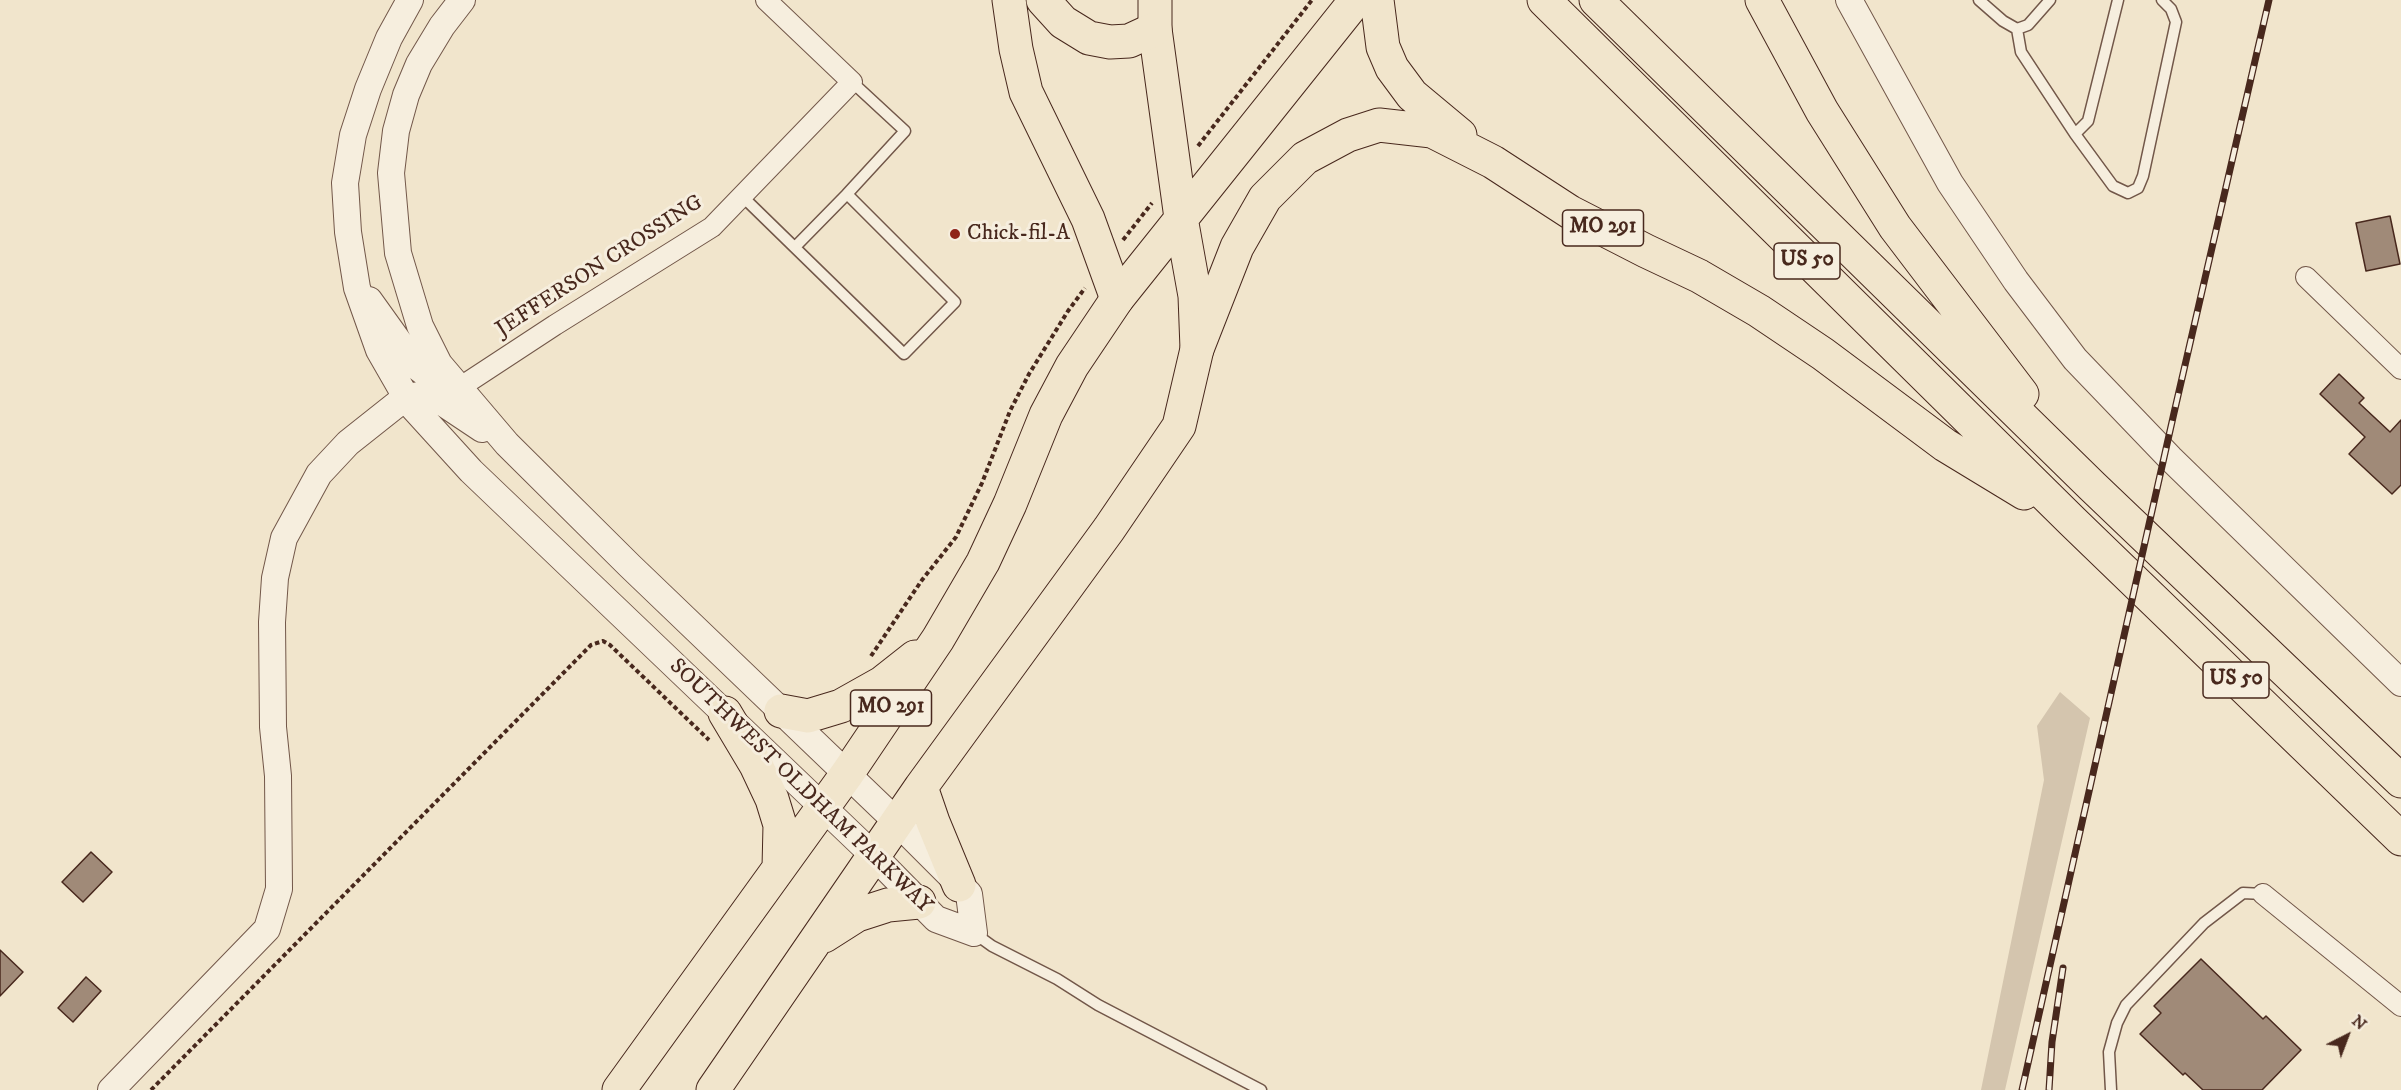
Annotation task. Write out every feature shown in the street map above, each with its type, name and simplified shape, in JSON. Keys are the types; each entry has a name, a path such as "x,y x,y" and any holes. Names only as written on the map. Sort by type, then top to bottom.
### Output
{"highway":[{"path":"1009,0 1016,49 1026,92 1088,219 1117,299"},
{"path":"1043,0 1062,22 1089,38 1110,42 1129,41 1155,14"},
{"name":"MO 291","path":"619,1090 847,774 938,639 983,562 1010,504 1046,415 1072,366 1117,299 1356,0"},
{"name":"MO 291","path":"1377,0 1383,47 1392,68 1412,95 1493,162"},
{"name":"US 50","path":"1544,0 2072,521 2401,839"},
{"name":"US 50","path":"1596,0 2092,486 2401,782"},
{"path":"1762,0 1822,111 1895,227 2092,486"},
{"path":"1155,14 1181,218 1195,296 1197,349"},
{"name":"MO 291","path":"714,1090 873,855 1096,548 1179,426 1197,349 1237,247 1265,198 1305,158 1348,135 1379,125 1432,131 1493,162 1570,212 1699,276 1759,311 1823,354 1945,445 2072,521"},
{"path":"781,711 808,716 841,706 882,683 938,639"},
{"path":"725,713 756,765 772,799 780,825 779,868"},
{"path":"921,787 959,885"},
{"path":"814,942 857,915 888,905 919,902"}],"street":[{"name":"SOUTHWEST OLDHAM PARKWAY","path":"410,0 389,38 368,89 353,135 345,183 348,232 356,283 379,350 410,404 471,471 873,855 936,919 974,933 969,894 507,444 439,364 420,326 398,253 391,173 396,131 406,95 419,64 436,35 462,0"},
{"path":"766,0 852,82"},
{"path":"1849,0 1950,183 2016,281 2075,359 2170,458 2401,683"},
{"name":"JEFFERSON CROSSING","path":"459,388 712,227 852,82"},
{"path":"2306,277 2401,369"},
{"path":"356,283 417,368 443,387 459,388"},
{"path":"111,1090 267,929 279,889 279,822 273,727 272,622 275,578 284,538 318,474 348,443 406,397 421,395 440,401 507,444"},
{"path":"2263,894 2401,1006"}],"lane":[{"path":"1979,0 2003,21 2017,29 2028,25 2050,0"},
{"path":"2075,134 2088,120 2118,0"},
{"path":"2017,29 2021,52 2075,134 2113,186 2128,193 2138,188 2143,176 2176,22 2171,9 2162,0"},
{"path":"795,247 905,131 852,82"},
{"path":"742,196 904,354 955,302 847,194"},
{"path":"2111,1090 2109,1052 2117,1023 2126,1005 2204,923 2243,893 2263,894"},
{"path":"974,933 992,946 1057,979 1098,1005 1261,1090"}],"path":[{"path":"1196,148 1312,0"},
{"path":"1118,246 1149,208"},
{"path":"866,663 916,588 956,537 981,483 999,436 1029,375 1068,311 1089,283"},
{"path":"151,1090 591,645 603,641 610,645 711,742"}],"shaded area":[{"path":"2060,692 2090,718 2005,1090 1981,1090 2044,780 2037,726"}],"building":[{"path":"2390,216 2400,264 2366,271 2356,223"},
{"path":"2339,374 2364,398 2359,403 2390,432 2401,420 2401,485 2392,494 2349,454 2365,437 2320,394"},
{"path":"91,852 112,872 83,902 62,882"},
{"path":"0,950 23,972 0,996"},
{"path":"2201,959 2263,1019 2266,1016 2301,1050 2262,1090 2203,1090 2185,1073 2183,1075 2140,1034 2161,1013 2154,1006"},
{"path":"86,977 101,991 73,1022 58,1008"}],"railway":[{"path":"2022,1090 2269,0"},
{"path":"2049,1090 2052,1042 2063,968"}],"place":[{"name":"Chick-fil-A","path":"955,234"}]}
